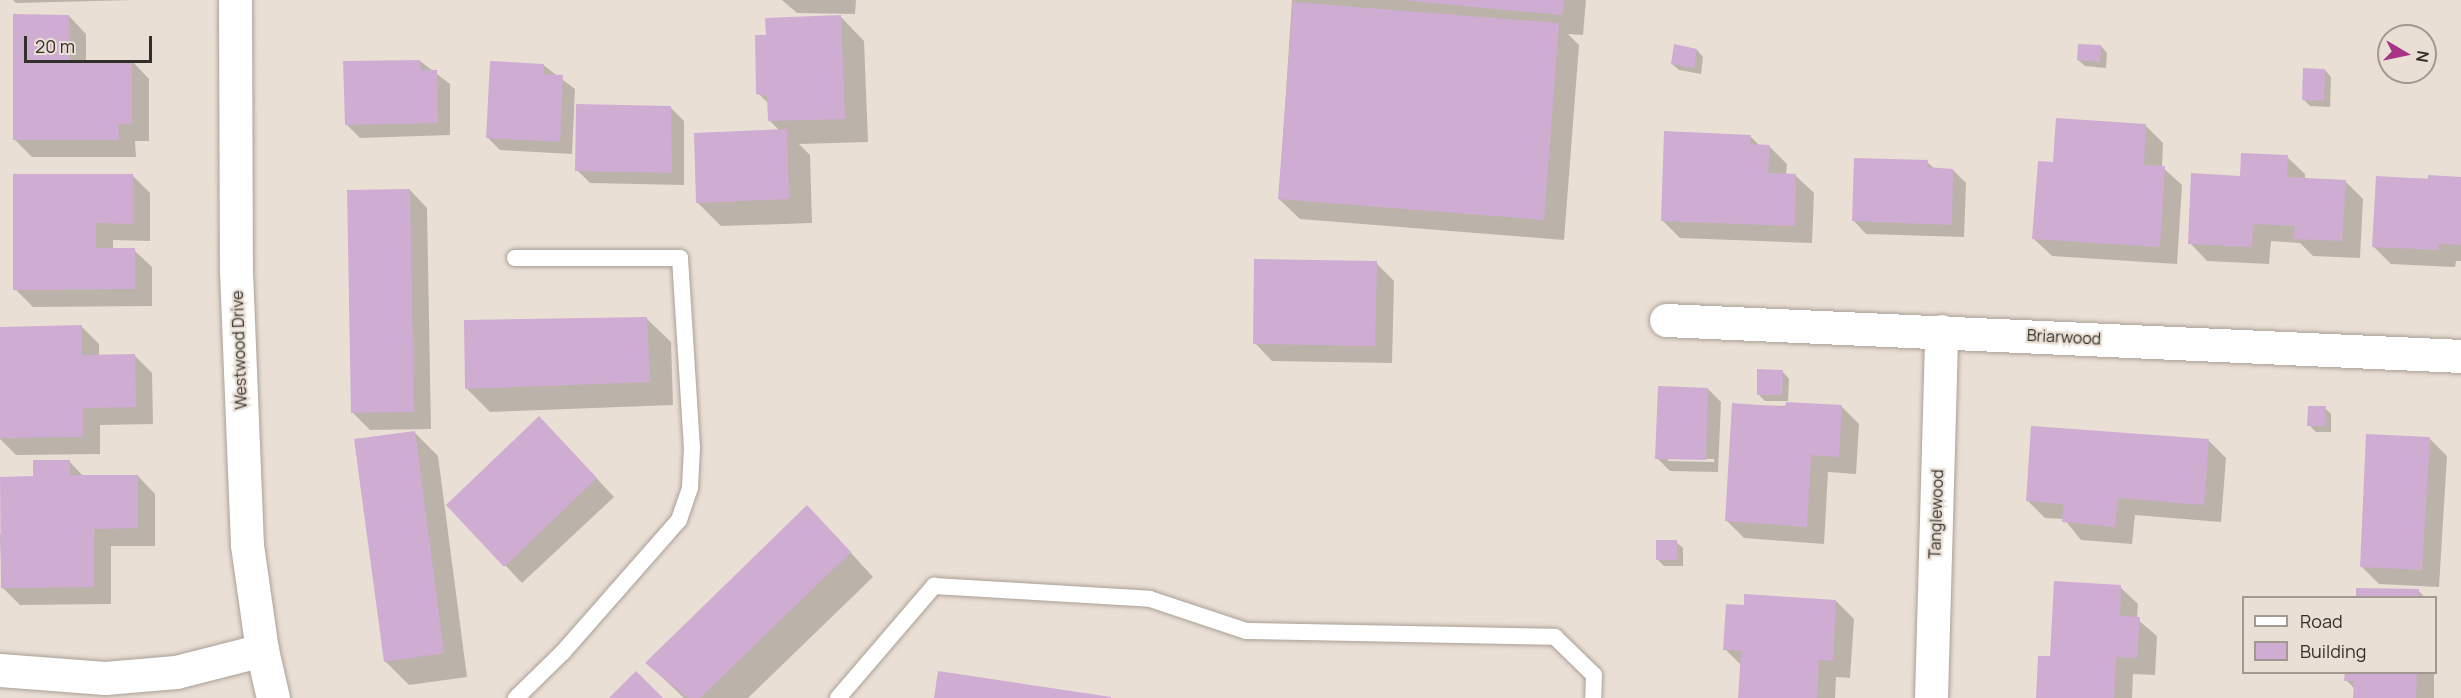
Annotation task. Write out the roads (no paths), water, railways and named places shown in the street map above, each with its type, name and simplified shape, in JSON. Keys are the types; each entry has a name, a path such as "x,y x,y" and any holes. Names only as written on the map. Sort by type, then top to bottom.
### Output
{"street":[{"name":"Westwood Drive","path":"235,0 236,271 247,533 261,650 273,698"},
{"name":"Briarwood","path":"1666,320 2461,356"},
{"name":"Tanglewood","path":"1930,698 1941,331"},
{"path":"0,670 105,678 176,672 261,650"}],"lane":[{"path":"515,258 680,258 692,447 690,488 679,520 563,652 516,698"},
{"path":"838,698 934,586 1150,599 1246,631 1555,637 1594,675 1593,698"}]}
